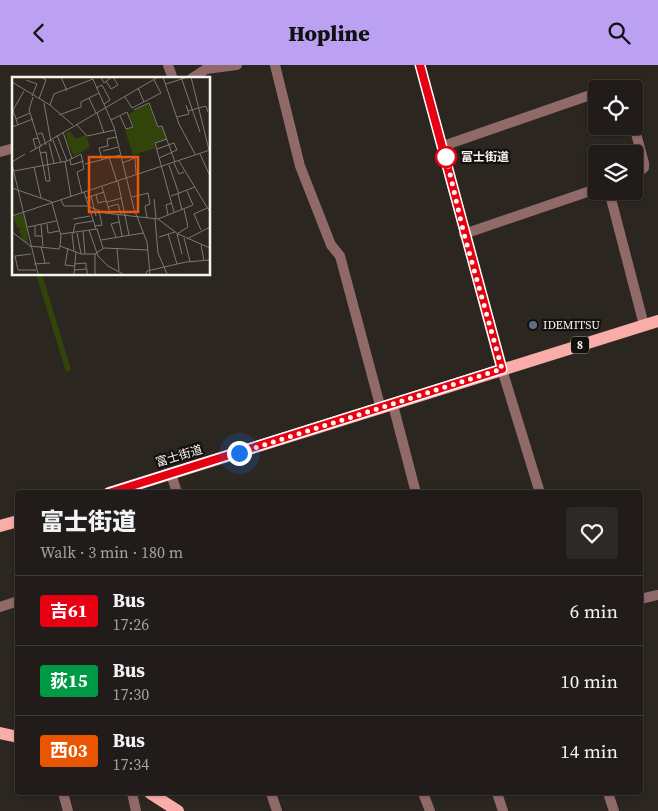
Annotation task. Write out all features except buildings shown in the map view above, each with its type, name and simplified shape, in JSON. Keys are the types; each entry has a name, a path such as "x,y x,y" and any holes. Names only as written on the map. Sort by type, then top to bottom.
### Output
{"main road":[{"name":"富士街道","path":"118,490 658,321"},
{"path":"0,527 15,522"},
{"path":"0,733 15,736"},
{"path":"153,795 178,811"}],"street":[{"path":"168,65 172,77"},
{"path":"194,77 206,69 237,65"},
{"path":"275,65 300,166 331,245 341,260 415,490"},
{"path":"420,65 443,146 464,234 502,369 539,490"},
{"path":"443,146 588,96"},
{"path":"464,234 588,192"},
{"path":"611,200 644,325"},
{"path":"171,473 176,490"},
{"path":"643,598 658,595"},
{"path":"0,607 15,603"},
{"path":"64,795 68,811"},
{"path":"132,795 136,811"},
{"path":"272,795 277,811"},
{"path":"424,795 430,811"},
{"path":"498,795 503,811"},
{"path":"609,795 614,811"}],"green space":[{"path":"36,275 42,275 71,370 66,372"}],"bus line":[{"name":"吉61","path":"119,490 393,405 502,369 464,234 443,146 420,65"}],"place":[{"name":"富士街道","path":"446,157"},
{"name":"IDEMITSU","path":"533,325"}],"route":[{"path":"239,453 502,369 464,234 446,157"}]}
